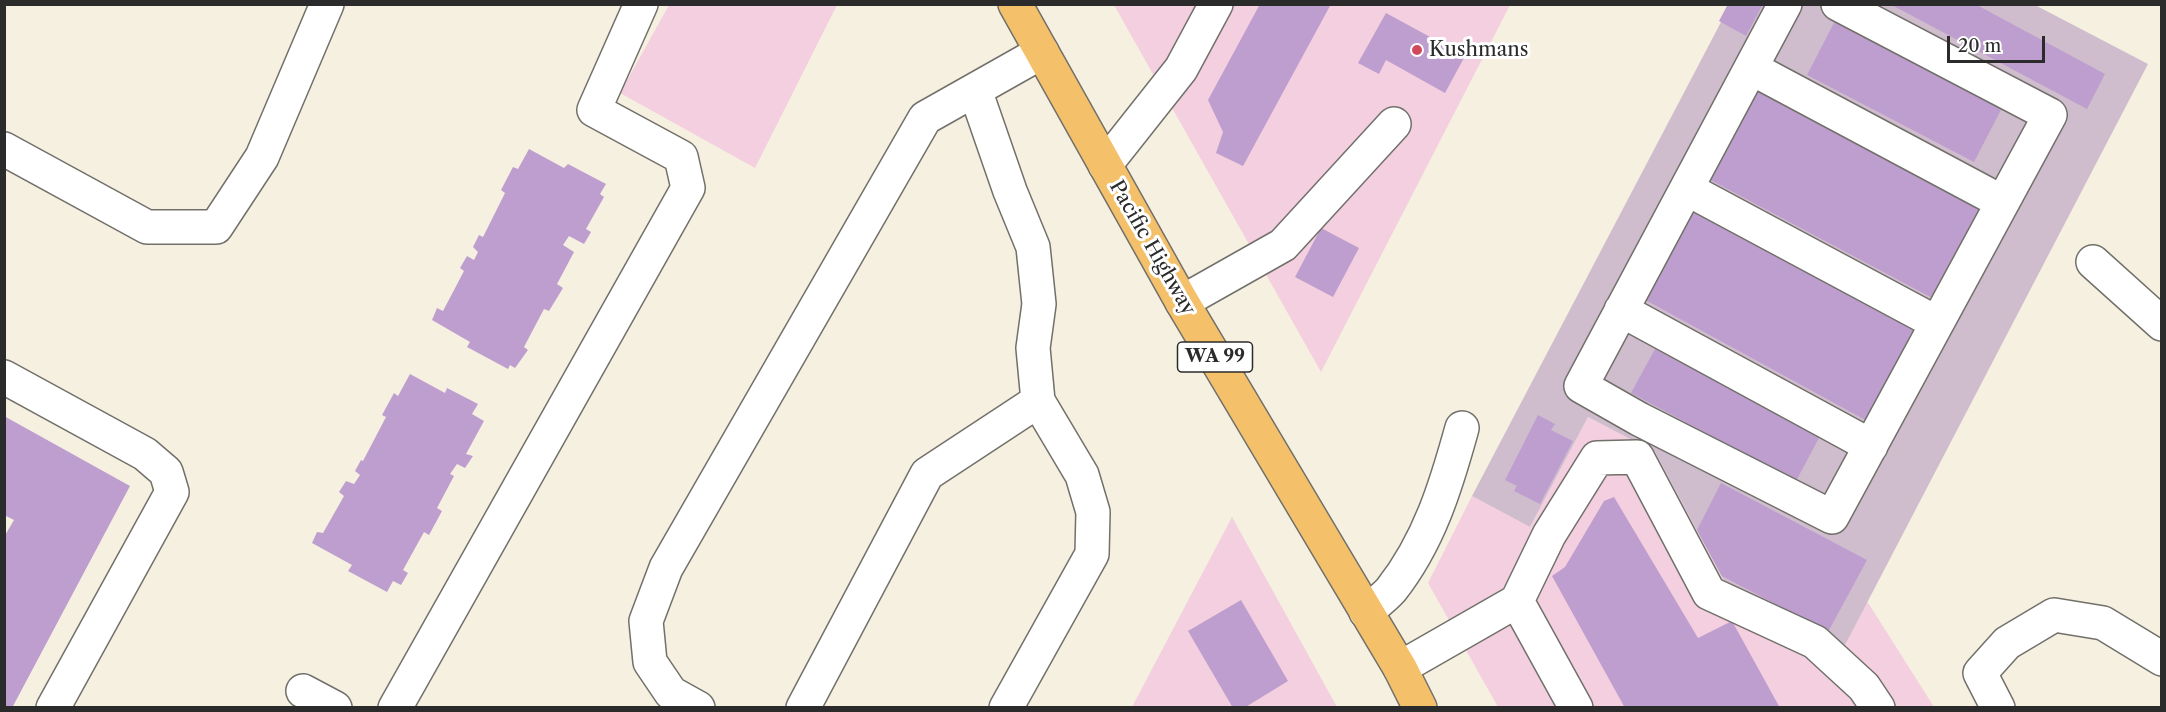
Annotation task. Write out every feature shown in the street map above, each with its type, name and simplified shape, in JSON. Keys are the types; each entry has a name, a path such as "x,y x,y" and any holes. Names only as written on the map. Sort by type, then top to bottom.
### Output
{"highway":[{"name":"Pacific Highway","path":"1016,4 1182,302 1400,668 1420,708"}],"lane":[{"path":"4,149 147,227 216,226 262,157 327,4"},
{"path":"395,708 688,188 681,157 594,110 641,4"},
{"path":"1105,165 1181,69 1216,4"},
{"path":"1785,4 1581,386 1639,419 1832,517 2050,115 1838,4"},
{"path":"698,708 671,693 650,662 646,621 666,568 925,118 1042,52"},
{"path":"1751,68 2002,202"},
{"path":"975,90 1010,191 1033,247 1039,304 1033,348 1038,401 1082,475 1093,512 1092,554 1006,708"},
{"path":"1182,302 1282,245 1394,124"},
{"path":"1686,189 1937,323"},
{"path":"2093,262 2162,324"},
{"path":"1621,310 1871,446"},
{"path":"4,377 145,454 166,472 172,492 53,708"},
{"path":"803,708 927,474 1038,401"},
{"path":"1617,457 1639,419"},
{"path":"1366,612 1390,592 1431,524 1446,486 1462,428"},
{"path":"1400,668 1517,602 1549,535 1597,458 1637,457 1709,593 1815,642 1864,687 1878,708"},
{"path":"1517,602 1575,708"},
{"path":"1998,708 1980,673 2007,643 2054,615 2103,623 2162,659"},
{"path":"303,691 335,708"}],"shaded area":[{"path":"669,5 837,5 755,168 620,93"},
{"path":"1114,5 1510,5 1321,372"},
{"path":"1730,5 2035,5 2148,64 1845,645 1725,583 1655,452 1588,417 1530,527 1472,496"},
{"path":"1588,417 1655,452 1725,583 1845,645 1867,601 1934,707 1498,707 1428,583 1472,496 1530,527"},
{"path":"1232,517 1337,707 1132,707"}],"building":[{"path":"1260,4 1331,4 1243,166 1216,153 1223,132 1208,100"},
{"path":"1728,4 1763,4 1746,36 1719,21"},
{"path":"1890,4 1975,4 2105,74 2087,109"},
{"path":"1386,13 1465,56 1445,93 1386,60 1379,74 1358,63"},
{"path":"1836,19 2003,106 1974,162 1807,75"},
{"path":"1751,85 1984,209 1936,300 1703,176"},
{"path":"529,149 564,168 568,164 606,184 600,194 604,197 586,229 591,232 584,244 569,236 563,245 574,252 557,284 563,288 549,311 544,309 524,347 528,350 515,368 510,365 508,369 467,347 470,342 432,320 437,308 443,311 464,271 460,268 467,256 474,260 478,252 473,247 479,235 483,237 505,193 501,190 513,167 518,169"},
{"path":"1688,209 1918,333 1869,422 1640,297"},
{"path":"1321,228 1359,248 1333,297 1295,277"},
{"path":"1655,349 1820,436 1796,481 1631,393"},
{"path":"410,374 445,393 447,388 478,404 472,414 484,421 466,454 473,456 465,468 457,464 450,474 454,476 437,508 442,511 429,535 424,532 403,570 408,573 401,585 393,581 387,592 348,571 352,565 312,543 317,532 323,533 344,496 339,492 346,481 354,484 360,475 355,471 361,460 363,461 386,417 382,415 394,393 398,396"},
{"path":"1538,415 1555,424 1551,430 1573,441 1540,504 1514,491 1517,486 1505,480"},
{"path":"4,416 130,486 12,708 4,708 4,537 14,520 4,515"},
{"path":"1721,483 1867,560 1828,632 1722,576 1697,530"},
{"path":"1614,497 1698,638 1732,621 1780,708 1625,708 1552,576 1565,567 1604,501"},
{"path":"1241,600 1288,681 1244,708 1233,708 1188,631"}],"place":[{"name":"Kushmans","path":"1417,50"}]}
